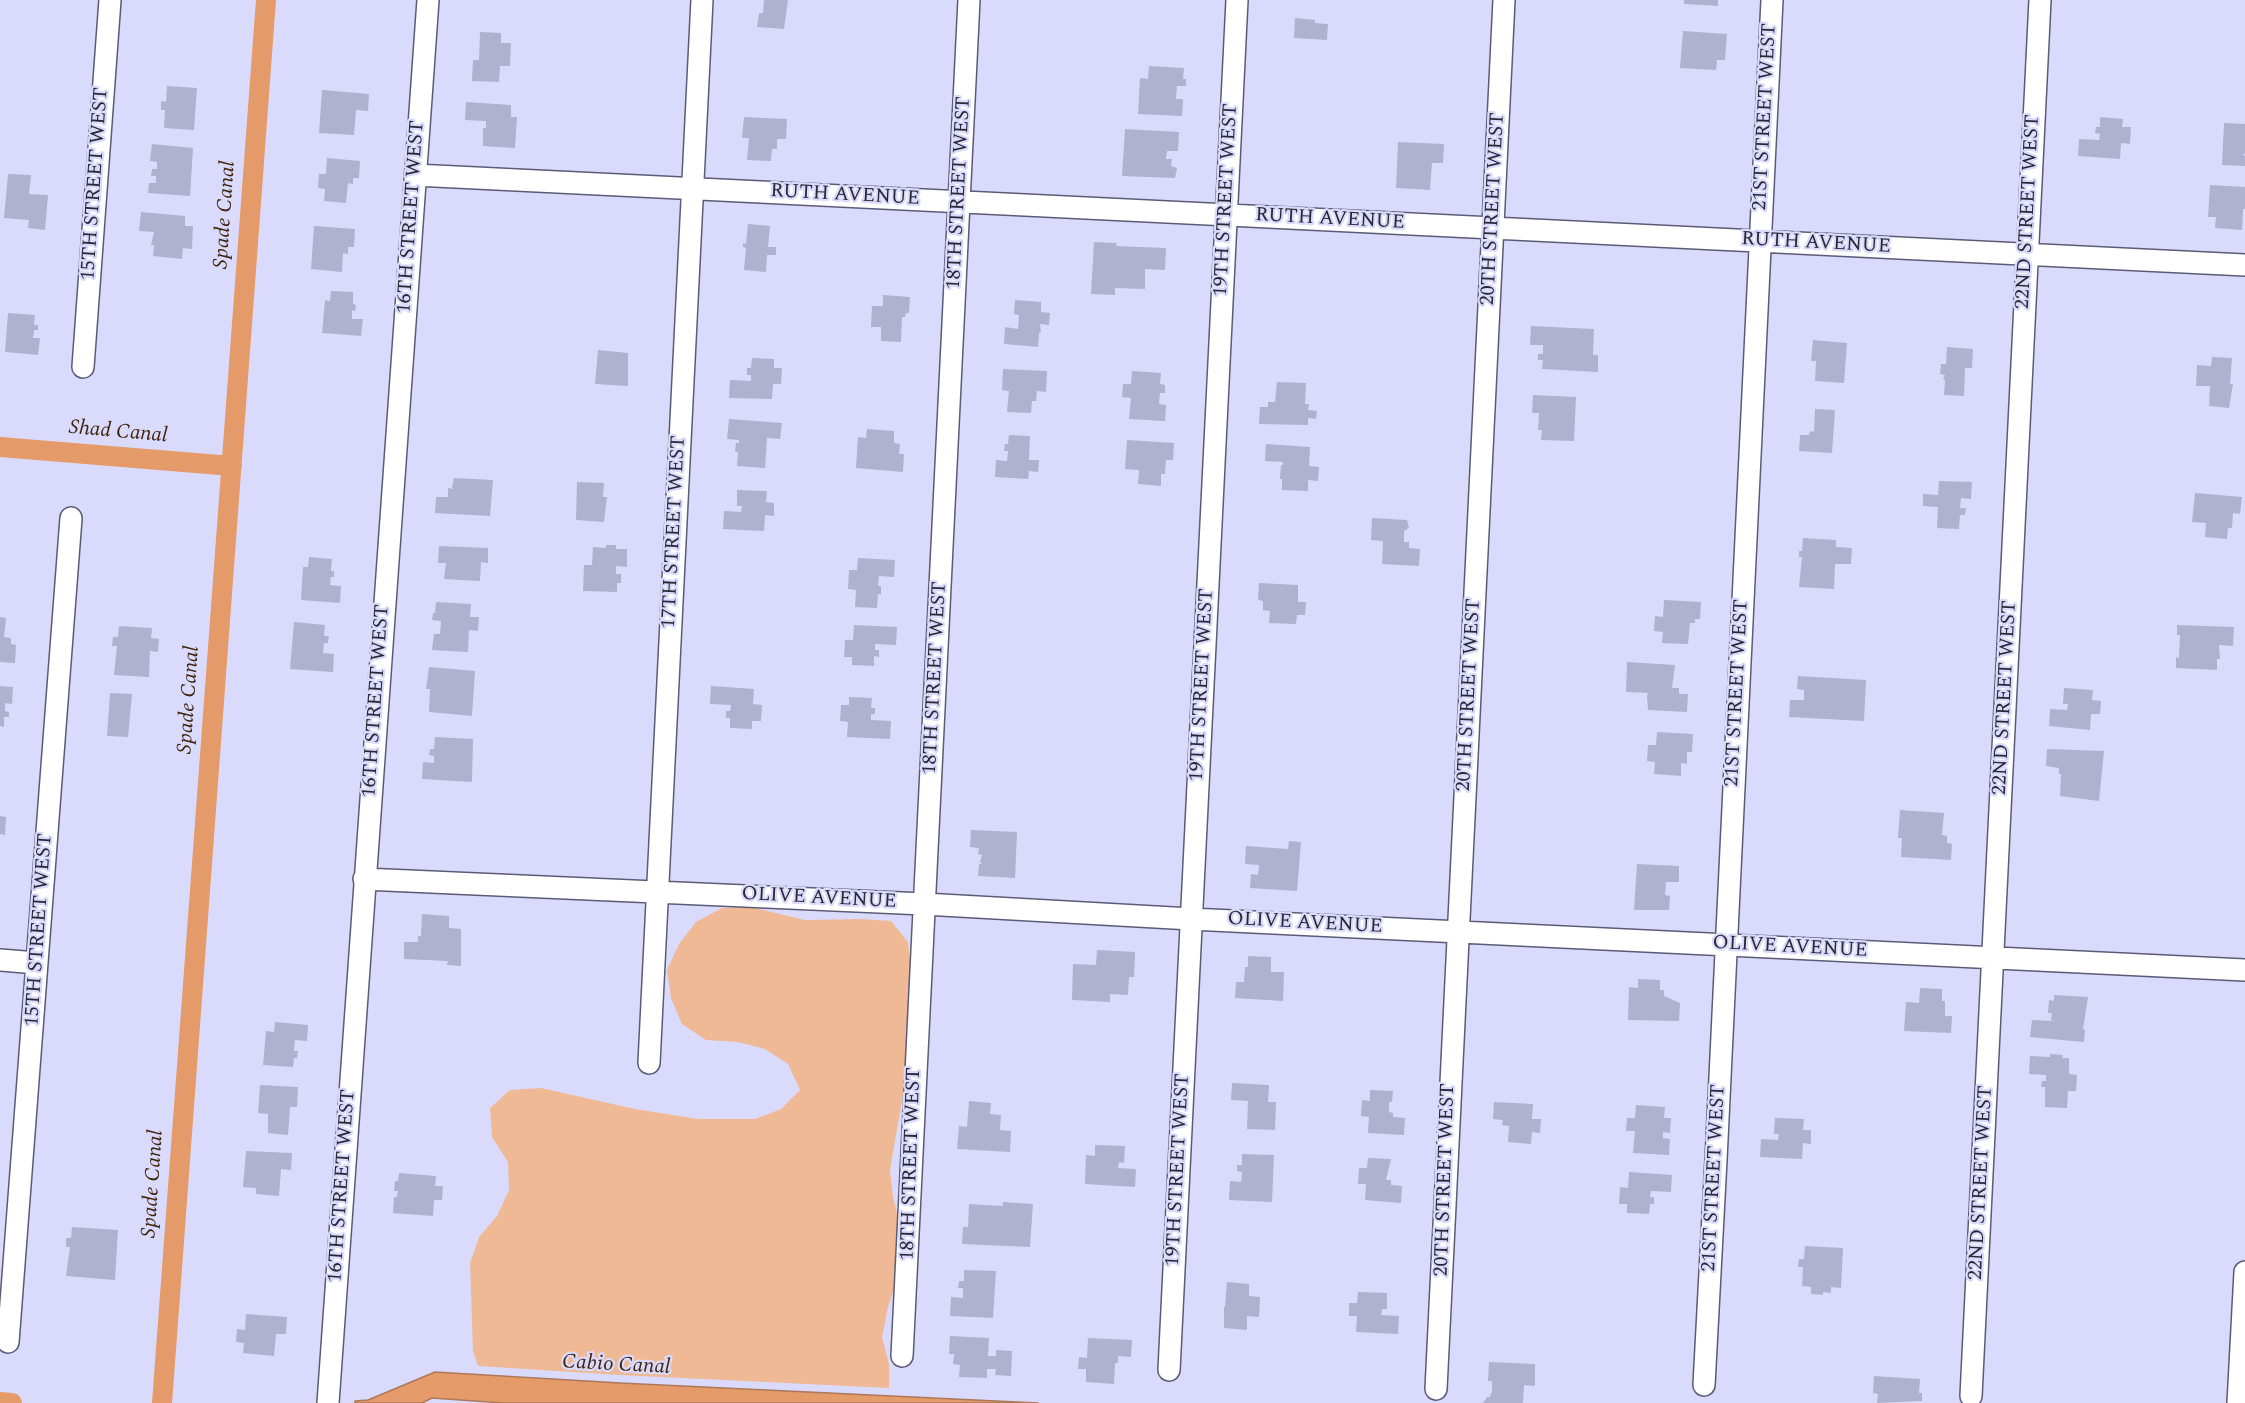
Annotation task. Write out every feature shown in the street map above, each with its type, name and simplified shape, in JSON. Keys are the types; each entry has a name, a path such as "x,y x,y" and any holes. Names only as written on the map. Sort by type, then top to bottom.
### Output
{"street":[{"name":"15TH STREET WEST","path":"83,367 110,0"},
{"name":"16TH STREET WEST","path":"328,1403 428,0"},
{"name":"17TH STREET WEST","path":"649,1063 702,0"},
{"name":"18TH STREET WEST","path":"902,1356 969,0"},
{"name":"19TH STREET WEST","path":"1169,1370 1237,0"},
{"name":"20TH STREET WEST","path":"1436,1389 1504,0"},
{"name":"21ST STREET WEST","path":"1704,1385 1772,0"},
{"name":"22ND STREET WEST","path":"1971,1396 2040,0"},
{"name":"RUTH AVENUE","path":"416,175 2245,265"},
{"name":"15TH STREET WEST","path":"8,1341 71,518"},
{"name":"OLIVE AVENUE","path":"364,879 924,904 2245,970"},
{"path":"0,960 37,963"},
{"path":"2238,1403 2245,1272"}],"shaded area":[{"path":"751,907 805,920 891,921 908,942 911,969 905,1083 890,1170 893,1197 900,1224 897,1281 888,1307 882,1337 889,1364 889,1388 478,1366 473,1351 470,1263 479,1237 497,1216 509,1190 508,1162 492,1137 490,1108 510,1090 541,1088 635,1109 698,1119 755,1119 781,1109 800,1090 788,1064 765,1049 738,1042 706,1040 682,1024 671,998 667,970 679,944 696,922 722,908"},
{"path":"435,1372 1038,1403 503,1403 432,1398 422,1403 355,1403 355,1401 368,1400"}],"building":[{"path":"764,0 788,0 784,29 757,27 759,13 763,13"},
{"path":"1684,0 1718,0 1718,6 1684,4"},
{"path":"1295,18 1328,24 1327,40 1294,38"},
{"path":"1683,31 1727,34 1725,60 1717,60 1716,70 1680,68"},
{"path":"480,32 501,33 501,43 511,43 510,66 500,66 499,82 472,81 473,60 479,60"},
{"path":"1149,66 1184,68 1183,79 1186,79 1186,86 1177,86 1176,99 1183,99 1182,116 1138,114 1140,78 1148,79"},
{"path":"167,86 197,88 194,130 164,128 165,110 161,110 161,101 166,102"},
{"path":"322,90 369,94 368,111 356,110 354,135 319,133"},
{"path":"466,102 511,105 511,117 517,117 515,148 483,146 483,128 486,128 486,121 465,120"},
{"path":"744,117 787,119 786,139 777,139 777,149 772,149 771,161 747,160 749,138 742,138"},
{"path":"2100,117 2123,119 2122,127 2131,127 2130,144 2121,143 2120,159 2078,156 2079,139 2099,140 2100,134 2095,133 2096,127 2100,127"},
{"path":"2224,123 2245,124 2245,153 2243,155 2245,166 2222,165"},
{"path":"1125,129 1179,132 1178,151 1167,151 1166,159 1172,159 1171,166 1177,168 1175,178 1122,176"},
{"path":"1398,142 1444,144 1443,163 1432,163 1430,190 1396,188"},
{"path":"152,144 193,148 190,196 148,193 149,183 156,183 156,176 151,176 152,169 157,169 157,162 150,161"},
{"path":"327,158 360,161 359,178 353,178 353,184 348,183 346,203 324,201 325,189 318,188 319,174 326,174"},
{"path":"8,174 31,175 29,194 48,195 45,230 28,228 29,220 4,218"},
{"path":"2210,185 2245,187 2242,230 2215,228 2216,217 2208,217"},
{"path":"141,212 185,216 185,226 193,226 192,249 183,248 182,259 153,256 154,245 151,245 154,232 139,231"},
{"path":"748,224 770,226 768,247 776,247 776,255 767,255 766,272 744,270 746,248 743,247 743,243 746,244"},
{"path":"314,226 355,229 354,247 348,247 348,254 343,253 342,272 311,269"},
{"path":"1094,242 1117,243 1116,246 1166,248 1165,270 1145,269 1145,289 1115,288 1115,295 1091,294"},
{"path":"331,291 353,292 353,304 356,305 355,311 352,310 352,319 363,319 361,336 322,333 325,300 330,301"},
{"path":"883,295 910,297 909,313 902,317 901,342 881,341 881,327 871,327 872,306 883,306"},
{"path":"1015,300 1041,302 1041,312 1050,313 1049,325 1040,324 1038,347 1004,344 1005,327 1018,329 1019,315 1014,314"},
{"path":"8,313 35,315 34,325 38,325 38,330 34,330 33,338 40,338 38,355 5,352"},
{"path":"1531,326 1594,329 1593,355 1598,355 1598,372 1542,369 1543,360 1538,360 1538,354 1543,354 1543,345 1530,345"},
{"path":"1813,340 1847,343 1844,383 1815,381 1816,361 1811,361"},
{"path":"1947,347 1973,349 1972,368 1965,368 1964,396 1944,395 1945,375 1940,374 1941,364 1946,364"},
{"path":"598,350 628,353 628,386 595,384"},
{"path":"2212,357 2232,358 2230,384 2233,384 2229,408 2209,406 2210,386 2196,386 2197,365 2211,366"},
{"path":"752,358 774,359 774,368 782,368 781,384 773,384 772,399 729,398 730,380 751,381 751,375 747,375 747,368 751,368"},
{"path":"1003,369 1047,371 1046,392 1037,391 1036,401 1032,401 1031,413 1007,412 1009,391 1002,390"},
{"path":"1132,371 1161,373 1160,384 1165,385 1165,393 1160,393 1159,404 1166,405 1165,421 1129,419 1131,398 1122,397 1123,384 1131,384"},
{"path":"1277,382 1306,383 1305,404 1309,404 1308,410 1317,411 1316,419 1308,418 1308,425 1259,424 1260,407 1268,407 1268,402 1275,402"},
{"path":"1533,395 1576,397 1574,441 1541,440 1542,430 1538,430 1539,413 1532,413"},
{"path":"1815,409 1835,410 1832,453 1799,451 1800,435 1809,435 1810,431 1814,432"},
{"path":"729,419 782,423 780,439 767,438 765,468 737,466 738,452 735,452 736,443 739,443 739,440 727,439"},
{"path":"867,429 894,431 894,443 900,444 899,454 904,454 903,472 856,468 858,437 866,438"},
{"path":"1009,435 1030,436 1029,460 1039,460 1038,472 1029,471 1028,479 995,477 996,460 1007,461 1008,451 1004,451"},
{"path":"1127,440 1174,443 1173,460 1166,460 1165,474 1161,474 1161,486 1138,484 1139,470 1125,469"},
{"path":"1266,444 1310,447 1309,466 1319,467 1318,481 1308,480 1308,491 1282,490 1282,479 1280,479 1283,462 1265,461"},
{"path":"454,478 493,480 490,516 435,513 436,497 448,497 448,488 453,489"},
{"path":"1939,481 1972,482 1971,499 1961,498 1960,508 1966,508 1965,515 1960,515 1959,529 1937,528 1938,507 1923,506 1923,494 1938,495"},
{"path":"577,482 604,483 603,497 607,497 604,522 576,520"},
{"path":"737,490 767,491 766,502 774,503 774,516 765,515 764,531 723,529 724,511 741,512 742,506 737,506"},
{"path":"2195,493 2242,497 2240,514 2233,513 2232,528 2228,528 2227,539 2205,537 2206,523 2192,522"},
{"path":"1372,518 1407,520 1409,528 1404,531 1404,542 1409,542 1409,548 1420,549 1419,566 1382,564 1383,541 1371,540"},
{"path":"1803,538 1836,540 1836,547 1852,548 1851,564 1835,564 1834,589 1799,587 1802,557 1799,557 1799,551 1802,551"},
{"path":"606,545 616,545 616,549 627,549 627,567 616,566 616,574 621,574 621,583 617,583 617,592 583,591 584,565 592,565 593,547 606,548"},
{"path":"439,546 488,548 488,563 481,562 480,581 444,579 446,563 438,563"},
{"path":"309,557 332,559 331,571 334,571 334,577 331,577 330,585 341,586 340,603 301,600 303,567 308,567"},
{"path":"858,558 895,560 894,577 879,576 878,586 881,586 881,594 878,594 877,608 855,607 856,590 848,589 849,570 857,570"},
{"path":"1259,583 1298,585 1298,602 1306,602 1305,615 1297,615 1296,624 1269,623 1270,611 1263,610 1263,601 1258,600"},
{"path":"1664,600 1701,602 1700,619 1695,619 1695,623 1690,623 1688,644 1662,643 1663,632 1654,631 1655,616 1663,617"},
{"path":"436,602 471,604 470,617 479,617 478,631 469,630 468,652 432,650 434,634 440,634 441,621 432,620"},
{"path":"0,617 6,618 4,637 11,638 11,644 16,645 15,663 0,662"},
{"path":"294,622 325,625 324,636 329,636 328,643 324,643 323,653 334,654 333,672 290,669"},
{"path":"854,625 897,627 896,645 875,644 875,650 879,650 879,657 874,656 874,666 852,665 852,657 844,657 845,640 853,640"},
{"path":"2177,625 2234,627 2233,646 2219,645 2220,659 2217,659 2217,670 2176,668 2180,635 2177,635"},
{"path":"119,626 152,628 151,638 159,639 158,652 150,651 149,677 114,675 117,646 112,646 113,637 118,637"},
{"path":"1627,662 1675,665 1672,688 1679,688 1679,694 1688,694 1687,712 1648,710 1647,695 1649,693 1626,692"},
{"path":"429,667 475,671 472,716 429,712 430,689 426,689"},
{"path":"1798,676 1866,680 1864,721 1789,717 1790,700 1804,700 1804,690 1797,689"},
{"path":"0,686 13,687 12,704 5,703 5,711 9,712 9,717 4,717 4,727 0,726"},
{"path":"711,686 754,689 753,704 762,705 761,721 752,721 752,729 730,728 730,718 726,718 726,711 730,711 731,705 710,704"},
{"path":"2064,688 2093,690 2092,700 2101,701 2100,714 2091,714 2090,730 2049,726 2050,709 2067,710 2068,704 2063,704"},
{"path":"110,693 132,694 128,737 107,736"},
{"path":"849,697 872,698 871,708 875,708 875,714 871,714 871,720 891,721 890,739 847,737 848,722 840,721 841,705 849,705"},
{"path":"1657,732 1693,734 1692,752 1687,752 1687,764 1681,763 1681,776 1654,774 1655,762 1647,761 1648,745 1656,745"},
{"path":"435,737 473,739 472,782 422,779 423,762 434,763 434,756 429,755 430,749 434,749"},
{"path":"2047,749 2104,751 2099,801 2060,796 2061,774 2059,774 2059,768 2046,766"},
{"path":"1900,810 1944,813 1942,835 1947,836 1947,843 1952,844 1951,860 1901,857 1902,838 1898,838"},
{"path":"0,816 6,817 5,835 0,834"},
{"path":"971,830 1017,832 1015,878 978,876 982,855 978,854 979,848 970,847"},
{"path":"1289,841 1301,842 1297,891 1250,888 1251,874 1258,875 1259,865 1245,864 1246,846 1288,849"},
{"path":"1637,864 1679,866 1679,882 1666,882 1665,895 1670,896 1669,910 1634,910"},
{"path":"422,914 449,916 449,928 461,929 461,966 447,965 448,961 404,959 404,942 418,942 418,936 421,936"},
{"path":"1097,950 1135,952 1134,977 1129,977 1128,995 1110,994 1110,1002 1072,1000 1073,964 1096,965"},
{"path":"1248,956 1271,957 1271,972 1284,972 1283,1001 1235,998 1236,982 1244,982"},
{"path":"1638,979 1660,980 1660,990 1664,990 1664,996 1680,1003 1679,1021 1628,1020 1629,987 1638,988"},
{"path":"1920,988 1942,989 1945,1016 1952,1016 1951,1033 1904,1031 1906,1002 1919,1003"},
{"path":"2054,995 2088,997 2083,1029 2085,1030 2084,1042 2030,1037 2032,1020 2054,1021 2051,1020 2052,1013 2048,1013 2049,1000 2054,1001"},
{"path":"275,1022 308,1025 307,1041 295,1040 294,1051 298,1051 293,1067 263,1065 266,1031 274,1032"},
{"path":"2050,1054 2069,1058 2069,1074 2077,1075 2076,1091 2068,1091 2067,1108 2045,1107 2045,1087 2041,1087 2042,1081 2046,1081 2046,1075 2029,1074 2030,1056 2050,1057"},
{"path":"1232,1083 1269,1085 1268,1102 1276,1102 1275,1130 1247,1129 1248,1101 1231,1100"},
{"path":"260,1085 298,1087 297,1107 290,1107 288,1135 268,1133 268,1114 258,1113"},
{"path":"1370,1090 1393,1091 1392,1102 1389,1102 1389,1112 1393,1113 1393,1117 1405,1118 1404,1135 1368,1133 1369,1117 1361,1116 1362,1100 1370,1101"},
{"path":"969,1101 991,1103 990,1114 1001,1115 1000,1130 1011,1131 1010,1152 957,1149 959,1126 967,1127"},
{"path":"1494,1102 1533,1104 1532,1119 1541,1119 1540,1133 1532,1132 1531,1144 1508,1142 1509,1126 1502,1125 1503,1120 1493,1119"},
{"path":"1636,1105 1665,1107 1664,1118 1671,1118 1670,1133 1663,1132 1663,1138 1670,1139 1669,1155 1633,1153 1635,1131 1626,1131 1627,1118 1635,1118"},
{"path":"1775,1118 1804,1119 1803,1130 1811,1130 1811,1144 1803,1143 1802,1159 1760,1157 1761,1139 1778,1140 1779,1134 1774,1134"},
{"path":"1095,1145 1125,1146 1124,1163 1119,1162 1118,1168 1136,1169 1135,1187 1085,1184 1086,1155 1095,1156"},
{"path":"246,1151 292,1153 291,1170 281,1169 279,1196 256,1194 256,1188 243,1187"},
{"path":"1242,1154 1274,1155 1272,1202 1229,1200 1230,1181 1241,1182 1242,1172 1237,1171 1237,1165 1242,1165"},
{"path":"1368,1158 1391,1159 1386,1180 1391,1180 1391,1185 1402,1186 1401,1203 1365,1200 1366,1184 1358,1184 1359,1168 1367,1168"},
{"path":"1629,1172 1672,1175 1671,1192 1651,1191 1650,1197 1654,1197 1654,1204 1650,1204 1649,1214 1627,1213 1627,1204 1619,1204 1620,1187 1628,1188"},
{"path":"399,1173 436,1176 435,1186 443,1186 442,1200 434,1200 433,1216 393,1213 394,1197 397,1197 398,1191 394,1191 395,1181 398,1181"},
{"path":"1003,1202 1033,1204 1030,1247 962,1244 963,1227 968,1227 969,1204 1003,1206"},
{"path":"72,1227 118,1230 115,1280 66,1276 70,1247 66,1247 66,1238 71,1238"},
{"path":"1805,1246 1843,1248 1841,1288 1831,1287 1831,1293 1823,1292 1823,1295 1811,1294 1811,1287 1802,1286 1803,1267 1798,1267 1799,1259 1804,1259"},
{"path":"964,1270 996,1271 993,1318 950,1316 951,1297 963,1298 963,1288 958,1288 959,1281 964,1281"},
{"path":"1227,1282 1249,1284 1249,1296 1260,1297 1259,1317 1247,1316 1247,1330 1224,1328"},
{"path":"1358,1292 1387,1293 1387,1309 1382,1309 1381,1315 1399,1316 1398,1334 1356,1332 1357,1316 1349,1316 1349,1303 1357,1303"},
{"path":"246,1314 287,1317 286,1334 276,1334 274,1356 243,1353 244,1343 236,1342 237,1329 245,1330"},
{"path":"950,1336 989,1338 988,1356 996,1356 996,1350 1012,1351 1011,1376 995,1375 996,1369 987,1369 987,1378 959,1377 960,1365 953,1364 954,1354 949,1354"},
{"path":"1088,1338 1132,1340 1131,1357 1118,1356 1118,1363 1115,1363 1114,1384 1086,1382 1086,1369 1078,1369 1079,1357 1087,1358"},
{"path":"1489,1362 1535,1364 1535,1386 1524,1385 1523,1403 1483,1403 1487,1397 1490,1397 1492,1391 1492,1381 1488,1381"},
{"path":"1874,1376 1920,1379 1919,1393 1922,1393 1922,1401 1877,1403 1878,1394 1873,1393"}],"waterway":[{"name":"Spade Canal","path":"162,1403 266,0"},
{"name":"Shad Canal","path":"0,447 232,466"},
{"name":"Cabio Canal","path":"0,1402 12,1403"}]}
